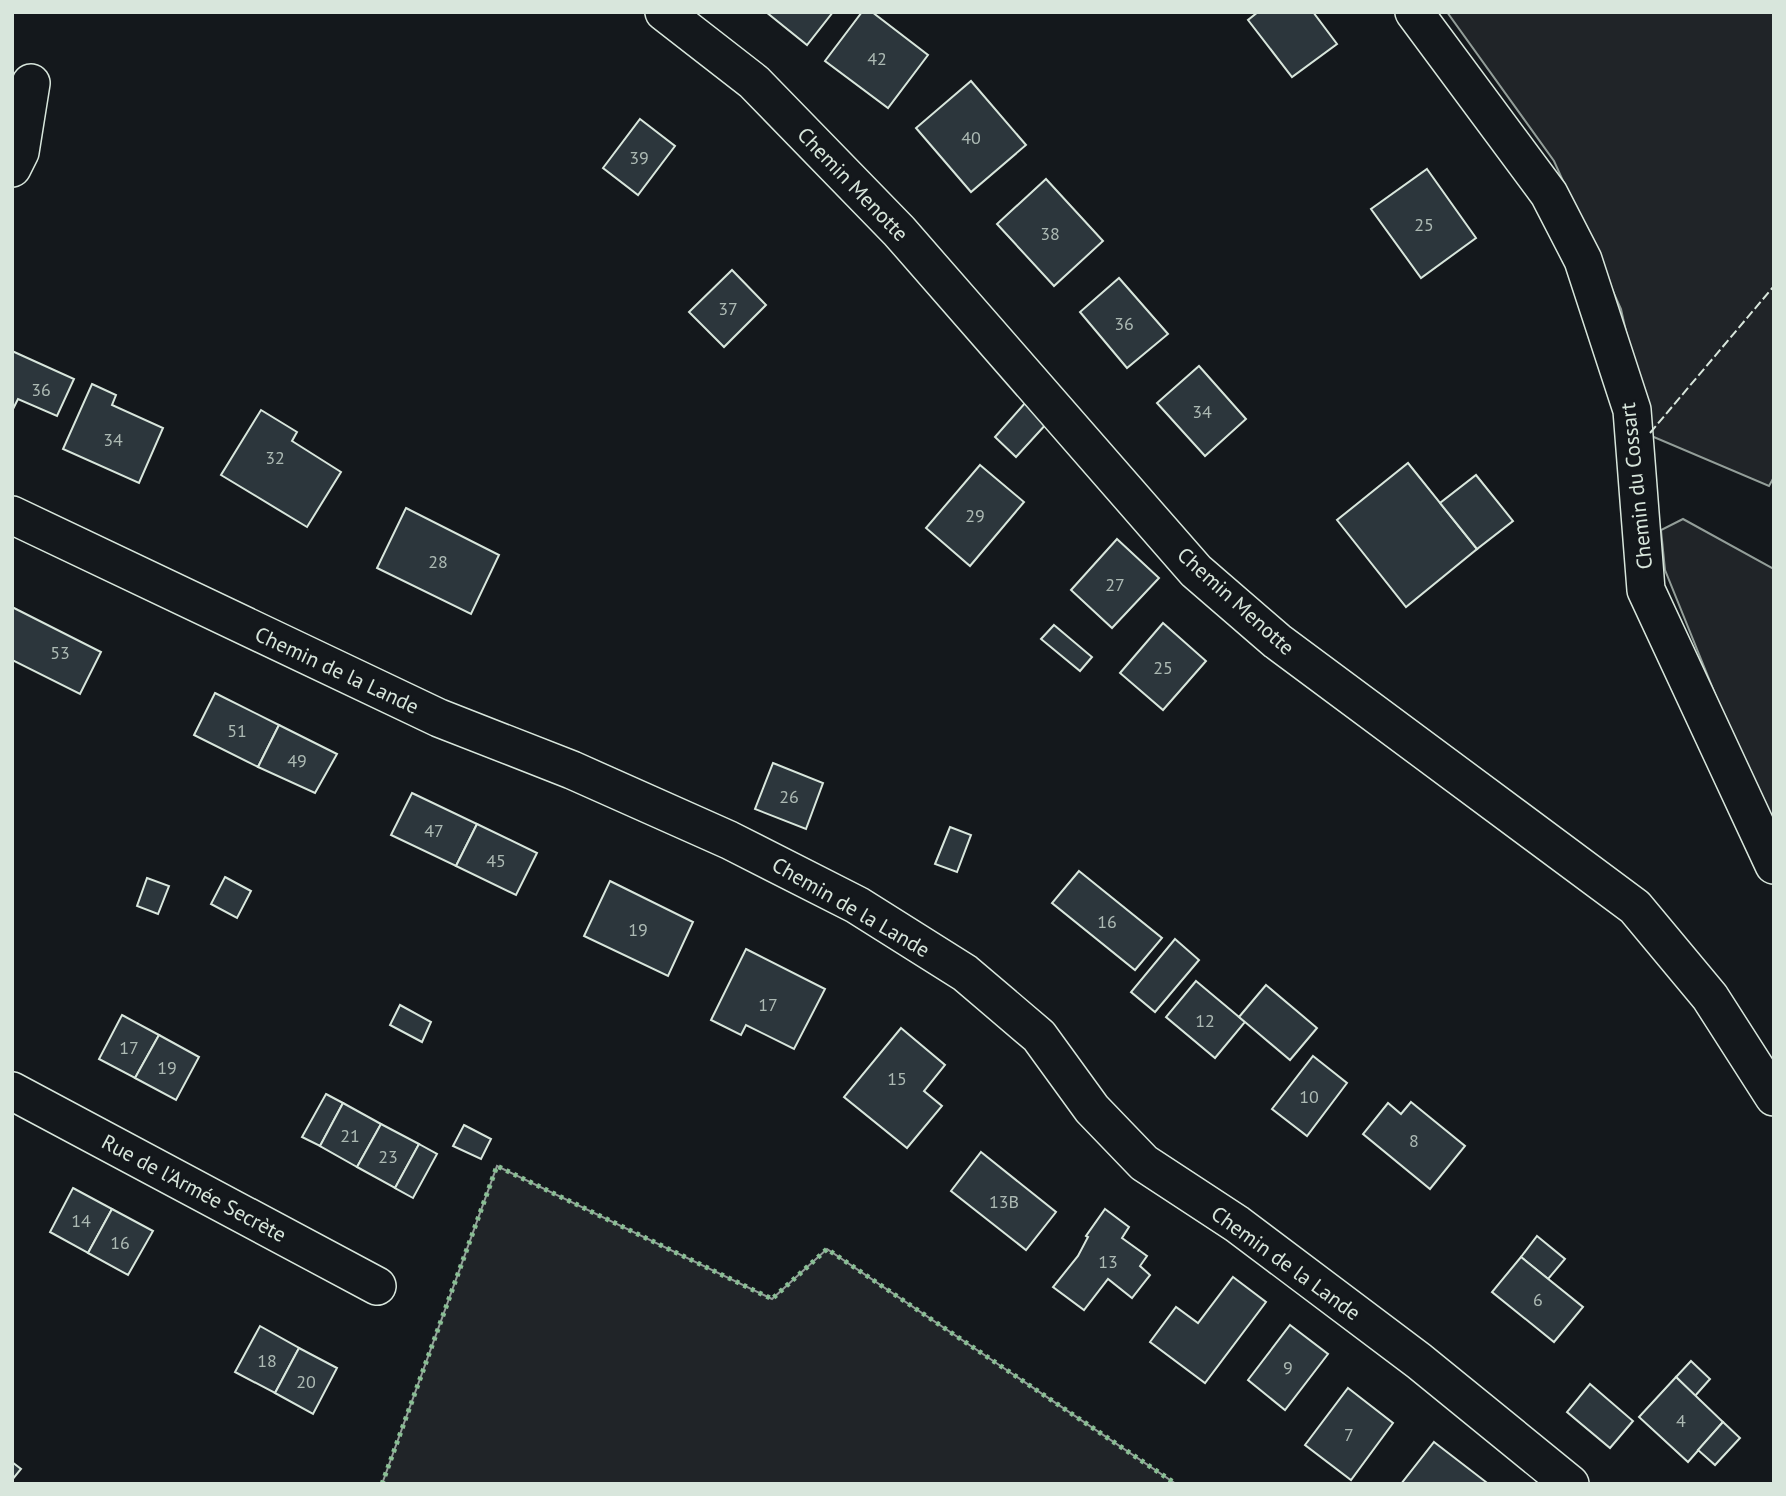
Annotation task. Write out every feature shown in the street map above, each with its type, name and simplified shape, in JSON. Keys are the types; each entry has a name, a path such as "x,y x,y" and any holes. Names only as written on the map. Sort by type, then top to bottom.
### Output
{"street":[{"name":"Chemin Menotte","path":"664,12 754,82 899,231 1196,572 1277,641 1635,907 1710,997 1774,1097"},
{"name":"Chemin du Cossart","path":"1414,12 1549,194 1583,260 1632,410 1646,590 1774,865"},
{"path":"12,168 20,152 31,83"},
{"name":"Chemin de la Lande","path":"12,515 439,718 572,770 729,840 857,905 965,973 1039,1036 1092,1109 1144,1163 1237,1224 1419,1361 1570,1484"},
{"name":"Rue de l'Armée Secrète","path":"12,1091 377,1286"}],"shaded area":[{"path":"1447,12 1774,12 1774,477 1769,486 1649,435 1621,309 1554,161"},
{"path":"1683,519 1774,569 1774,840 1665,570 1661,530"},
{"path":"497,1166 772,1299 827,1249 1176,1484 382,1484"}],"building":[{"path":"766,12 833,12 807,45"},
{"path":"862,12 872,12 928,55 888,108 825,61"},
{"path":"1258,12 1313,12 1337,44 1292,77 1248,20"},
{"path":"971,81 1026,145 971,192 916,128"},
{"path":"640,119 675,146 638,195 603,168"},
{"path":"1427,169 1476,238 1421,278 1371,209"},
{"path":"1046,179 1103,241 1054,286 997,224"},
{"path":"732,270 766,305 724,347 689,312"},
{"path":"1119,278 1168,334 1127,368 1080,312"},
{"path":"12,351 74,379 57,416 18,399 12,411"},
{"path":"1199,366 1246,419 1205,456 1157,403"},
{"path":"92,384 116,395 112,405 163,428 139,483 63,449"},
{"path":"1026,402 1048,422 1016,457 995,437"},
{"path":"261,410 297,432 292,441 341,472 307,527 221,475"},
{"path":"1408,463 1477,549 1406,607 1337,520"},
{"path":"980,465 1024,502 970,566 926,528"},
{"path":"1476,475 1513,521 1477,549 1440,503"},
{"path":"406,508 499,555 471,614 377,568"},
{"path":"1117,539 1159,578 1112,628 1071,590"},
{"path":"12,607 101,652 80,694 12,660"},
{"path":"1163,623 1206,661 1163,710 1120,673"},
{"path":"1054,625 1092,657 1080,671 1041,639"},
{"path":"215,693 279,725 258,767 194,735"},
{"path":"279,725 337,754 315,793 258,767"},
{"path":"773,763 823,783 806,829 755,809"},
{"path":"412,793 477,824 456,866 391,835"},
{"path":"477,824 537,853 516,895 456,866"},
{"path":"950,827 971,835 957,872 935,864"},
{"path":"1079,871 1162,938 1135,970 1052,903"},
{"path":"225,877 251,891 237,918 211,904"},
{"path":"147,878 169,886 158,914 137,906"},
{"path":"610,881 693,922 668,976 584,936"},
{"path":"1175,939 1199,960 1155,1012 1131,992"},
{"path":"746,949 825,989 794,1049 746,1025 741,1035 711,1020"},
{"path":"1196,981 1245,1022 1215,1058 1166,1017"},
{"path":"1266,985 1317,1028 1290,1060 1239,1017"},
{"path":"400,1005 431,1022 422,1042 390,1025"},
{"path":"122,1015 159,1035 135,1078 99,1059"},
{"path":"901,1028 945,1065 924,1091 942,1106 907,1148 844,1097"},
{"path":"159,1035 199,1057 176,1100 135,1078"},
{"path":"1313,1056 1347,1083 1307,1136 1272,1109"},
{"path":"326,1094 343,1103 320,1146 302,1137"},
{"path":"1411,1102 1465,1146 1430,1189 1363,1134 1388,1103 1401,1114"},
{"path":"343,1103 381,1124 357,1167 320,1146"},
{"path":"381,1124 419,1144 395,1188 357,1167"},
{"path":"464,1125 491,1139 481,1159 453,1146"},
{"path":"419,1144 437,1154 413,1198 395,1188"},
{"path":"981,1152 1056,1212 1026,1250 951,1191"},
{"path":"73,1188 112,1209 88,1253 50,1232"},
{"path":"112,1209 153,1231 128,1275 88,1253"},
{"path":"1105,1209 1129,1227 1122,1238 1147,1256 1140,1266 1150,1275 1132,1298 1108,1279 1084,1310 1053,1287 1078,1256 1088,1237 1086,1236"},
{"path":"1537,1236 1565,1259 1548,1279 1521,1257"},
{"path":"1521,1257 1583,1307 1554,1342 1492,1292"},
{"path":"1233,1277 1266,1302 1205,1383 1150,1342 1176,1307 1198,1323"},
{"path":"1290,1325 1328,1354 1285,1410 1248,1380"},
{"path":"260,1326 299,1348 275,1393 235,1372"},
{"path":"299,1348 337,1368 313,1414 275,1393"},
{"path":"1691,1361 1710,1379 1695,1396 1676,1377"},
{"path":"1676,1377 1723,1422 1688,1462 1639,1417"},
{"path":"1590,1384 1633,1421 1610,1448 1567,1412"},
{"path":"1348,1388 1393,1423 1351,1480 1305,1445"},
{"path":"1723,1422 1740,1438 1715,1465 1698,1450"},
{"path":"1434,1442 1486,1482 1401,1484"},
{"path":"12,1462 21,1469 12,1480"}],"hedge":[{"path":"382,1484 497,1166 772,1299 827,1249 1176,1484"}],"fence":[{"path":"1650,433 1774,286"}]}
